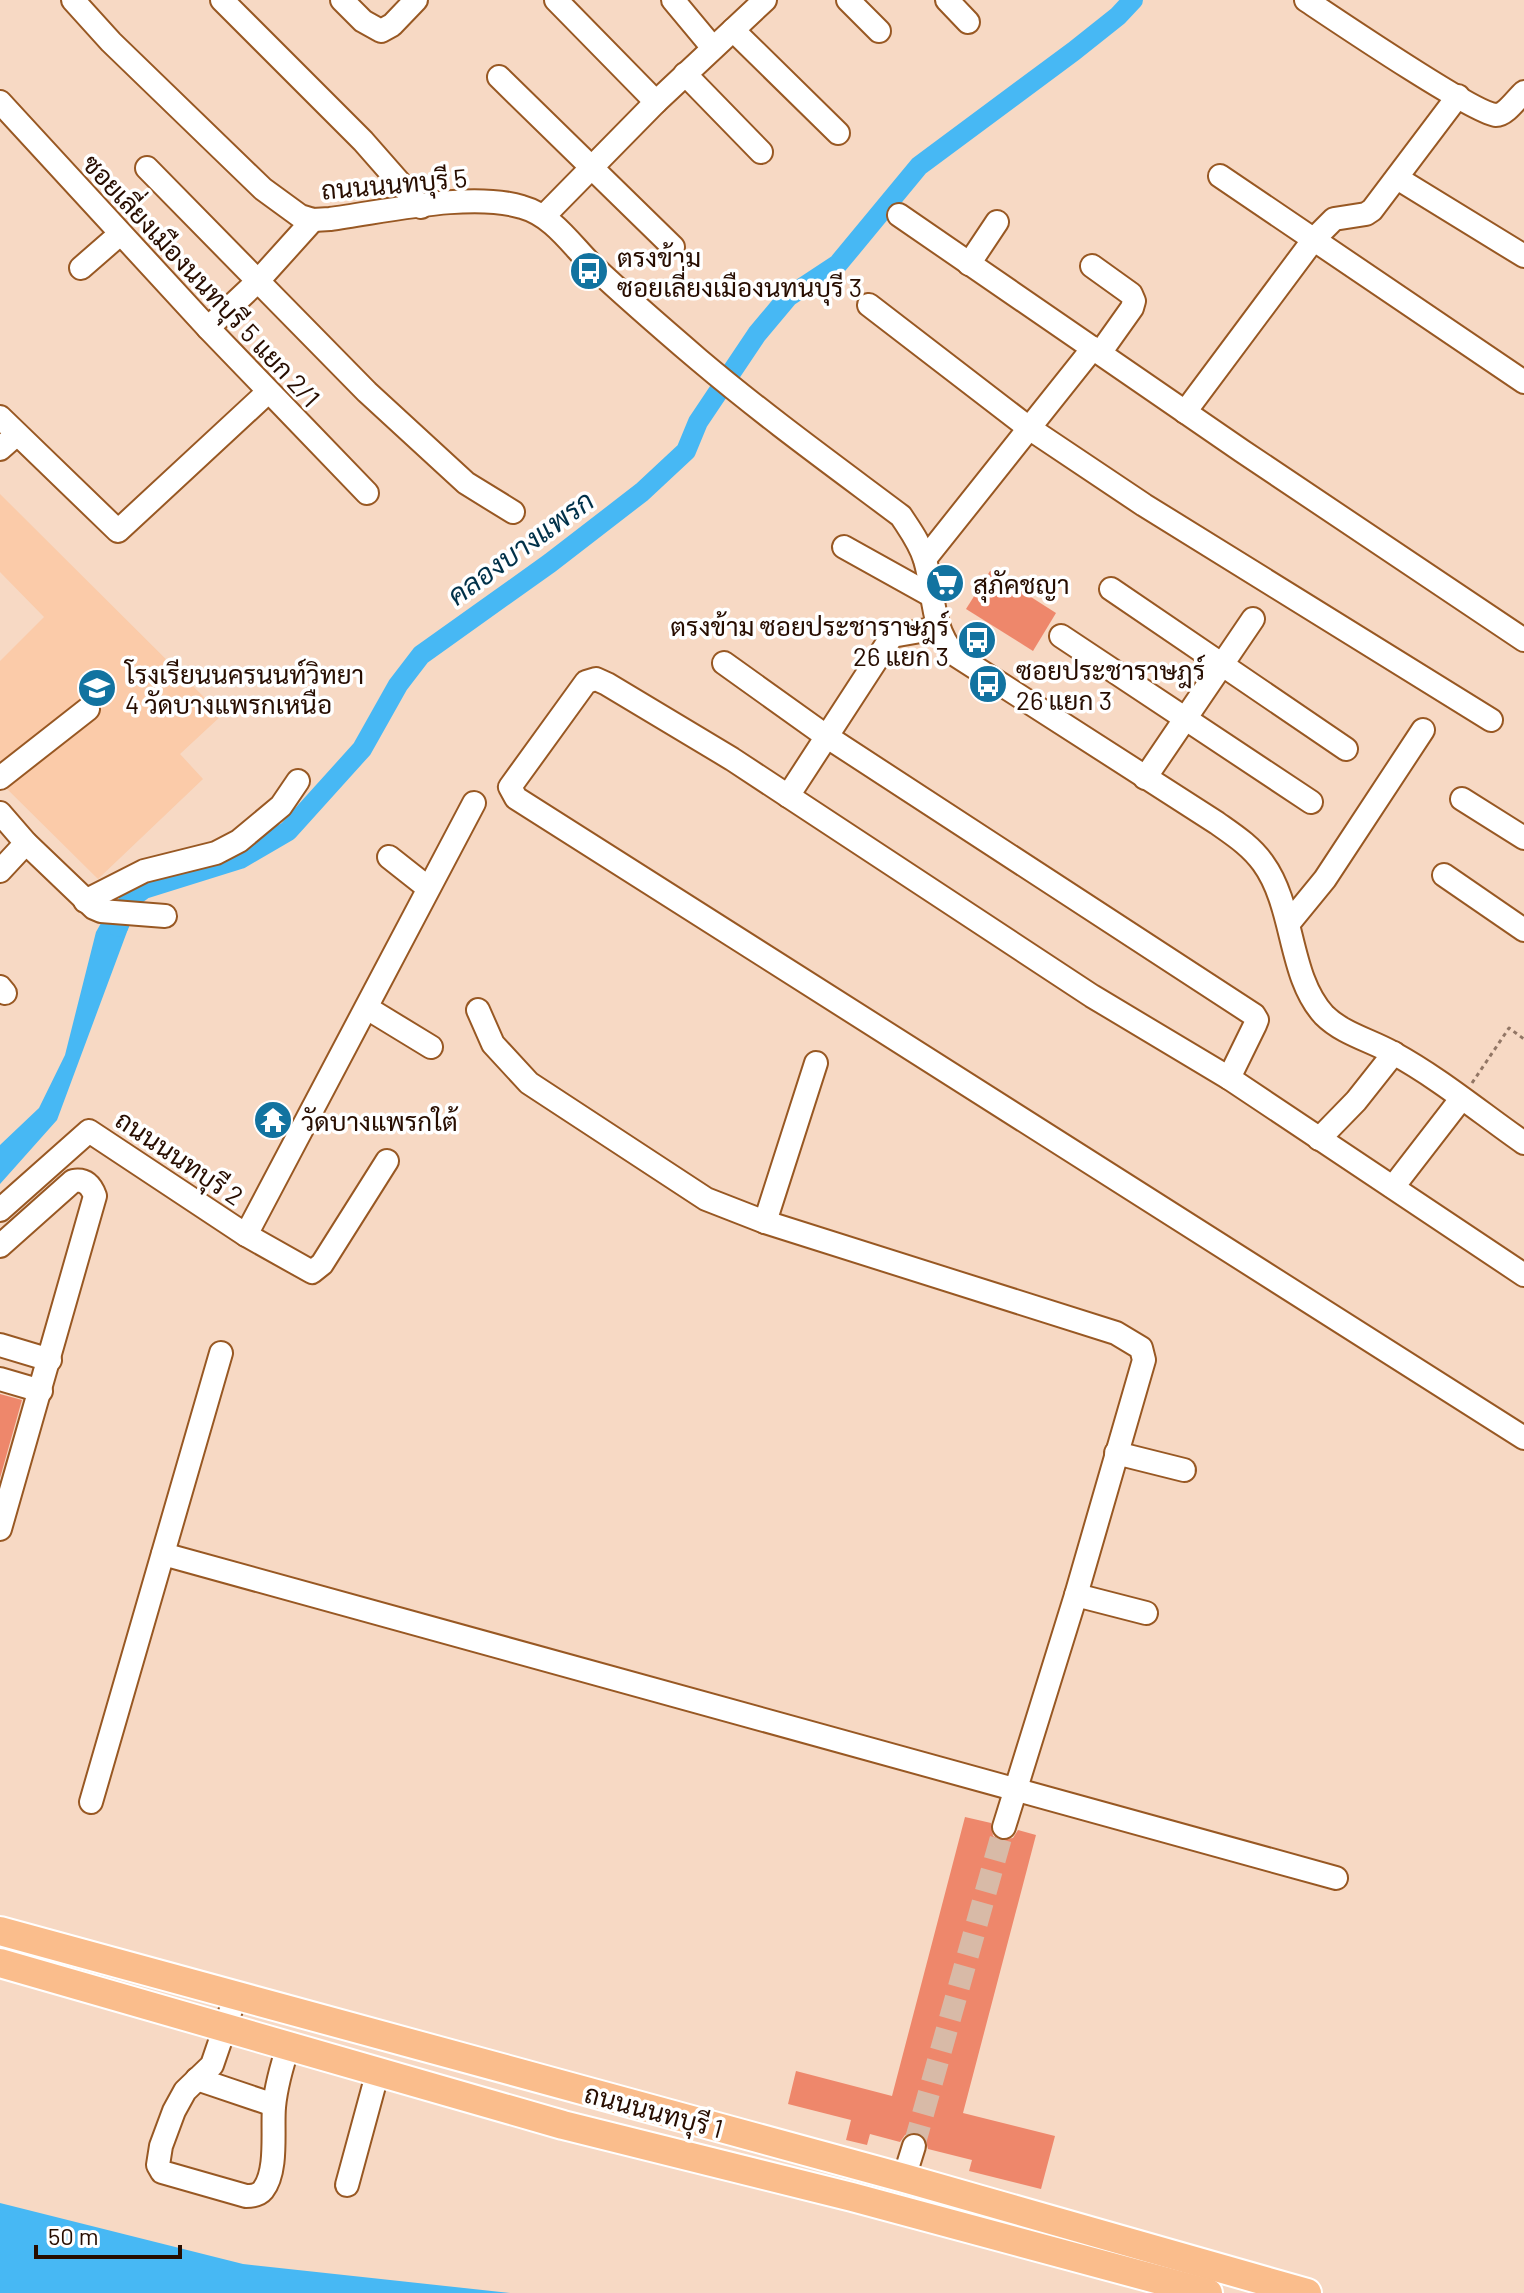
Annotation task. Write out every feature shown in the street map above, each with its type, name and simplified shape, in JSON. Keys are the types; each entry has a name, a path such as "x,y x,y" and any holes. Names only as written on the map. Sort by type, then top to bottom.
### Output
{"main road":[{"name":"ถนนนนทบุรี 1","path":"0,1931 904,2178 1307,2293"},
{"name":"ถนนนนทบุรี 1","path":"0,1963 563,2125 852,2197 1208,2293"}],"street":[{"name":"ถนนนนทบุรี 5","path":"73,0 111,42 263,189 300,216 313,220 452,203 507,203 544,216 592,265 700,361 901,516 925,559 938,628"},
{"path":"222,0 363,141 421,207"},
{"path":"342,0 363,21 381,31 392,25 416,0"},
{"path":"556,0 656,102"},
{"path":"673,0 713,48"},
{"path":"544,216 656,102 765,0"},
{"path":"848,0 879,31"},
{"path":"947,0 968,22"},
{"path":"1306,0 1458,96 1494,115 1502,114 1524,92"},
{"path":"733,30 838,133"},
{"path":"685,74 761,152"},
{"path":"499,77 673,247"},
{"path":"1185,412 1314,239 1334,219 1366,214 1372,210 1458,96"},
{"name":"ซอยเลี่ยงเมืองนนทบุรี 5 แยก 2/1","path":"0,102 268,392 367,493"},
{"path":"147,168 367,392 466,483 513,512"},
{"path":"1220,176 1524,382"},
{"path":"1397,178 1524,256"},
{"path":"899,215 1524,640"},
{"path":"208,328 258,281 313,220"},
{"path":"969,264 997,222"},
{"path":"81,268 120,234"},
{"path":"925,559 1029,428 1132,308 1134,301 1131,294 1092,266"},
{"path":"869,305 1029,428 1144,505 1491,720"},
{"path":"0,417 8,442 118,531 268,392"},
{"path":"844,547 932,596"},
{"path":"1111,589 1346,749"},
{"path":"1145,778 1253,619"},
{"path":"788,796 892,636 938,628 940,636 954,654 1250,847 1276,886 1307,988 1323,1013 1341,1029 1394,1053 1524,1143"},
{"path":"1061,636 1311,802"},
{"path":"724,663 826,736 1254,1015 1257,1020 1229,1078"},
{"path":"1524,1275 1229,1078 1092,996 732,759 596,679 586,682 510,787 516,798 1524,1438"},
{"path":"0,778 88,709"},
{"path":"1289,923 1325,879 1423,730"},
{"path":"93,906 144,871 216,853 239,841 281,806 298,781"},
{"path":"1462,799 1524,838"},
{"path":"246,1235 474,803"},
{"path":"0,813 26,843 93,906 165,916"},
{"path":"0,871 26,843"},
{"path":"389,857 427,887"},
{"path":"1444,875 1524,930"},
{"path":"367,1008 431,1047"},
{"path":"478,1010 493,1044 529,1083 706,1199 765,1222 1116,1333 1137,1343 1144,1353 1076,1595 1004,1827"},
{"path":"1319,1139 1356,1101 1394,1053"},
{"path":"765,1222 816,1063"},
{"path":"1393,1187 1461,1099"},
{"name":"ถนนนนทบุรี 2","path":"0,1210 89,1131 246,1235 312,1272 322,1264 387,1161"},
{"path":"0,1246 73,1181 81,1180 91,1186 95,1196 41,1391 6,1486 0,1529"},
{"path":"0,1345 50,1360"},
{"path":"91,1802 221,1353"},
{"path":"0,1379 41,1391"},
{"path":"1116,1453 1184,1470"},
{"path":"163,1554 1336,1878"},
{"path":"1076,1595 1146,1613"},
{"path":"236,1995 212,2065 185,2091 161,2146 158,2165 162,2172 246,2196 263,2190 269,2176 274,2105 289,2044"},
{"path":"347,2185 378,2071"},
{"path":"197,2079 274,2105"},
{"path":"904,2178 914,2146"}],"path":[{"path":"1461,1099 1509,1028 1524,1039"}],"shaded area":[{"name":"โรงเรียนนครนนท์วิทยา 4 วัดบางแพรกเหนือ","path":"0,494 222,715 180,754 203,779 98,879 0,782 0,661 44,617 0,572"}],"water":[{"path":"105,916 131,921 57,1120 0,1184 0,1145 39,1108 65,1055 96,932"},
{"path":"0,2203 243,2264 510,2293 0,2293"}],"building":[{"path":"990,571 1056,613 1033,651 966,609"},
{"path":"0,1394 22,1400 0,1478"},
{"path":"965,1817 991,1823 993,1836 1001,1840 1013,1838 1018,1830 1036,1835 963,2113 1055,2136 1041,2189 969,2171 972,2160 928,2149 925,2137 917,2132 905,2135 900,2142 870,2134 867,2145 846,2140 851,2120 788,2104 796,2071 892,2096"}],"waterway":[{"name":"คลองบางแพรก","path":"118,927 129,900 144,889 240,859 288,831 362,749 398,685 421,655 550,563 642,492 686,451 698,422 757,334 788,297 838,264 919,166 1074,51 1133,0"}],"tunnel":[{"path":"914,2146 1004,1827"}],"place":[{"name":"ตรงข้าม ซอยเลี่ยงเมืองนทนบุรี 3","path":"589,271"},
{"name":"สุภัคชญา","path":"945,583"},
{"name":"ตรงข้าม ซอยประชาราษฎร์ 26 แยก 3","path":"977,640"},
{"name":"ซอยประชาราษฎร์ 26 แยก 3","path":"988,684"},
{"name":"โรงเรียนนครนนท์วิทยา 4 วัดบางแพรกเหนือ","path":"97,688"},
{"name":"วัดบางแพรกใต้","path":"273,1120"}]}
